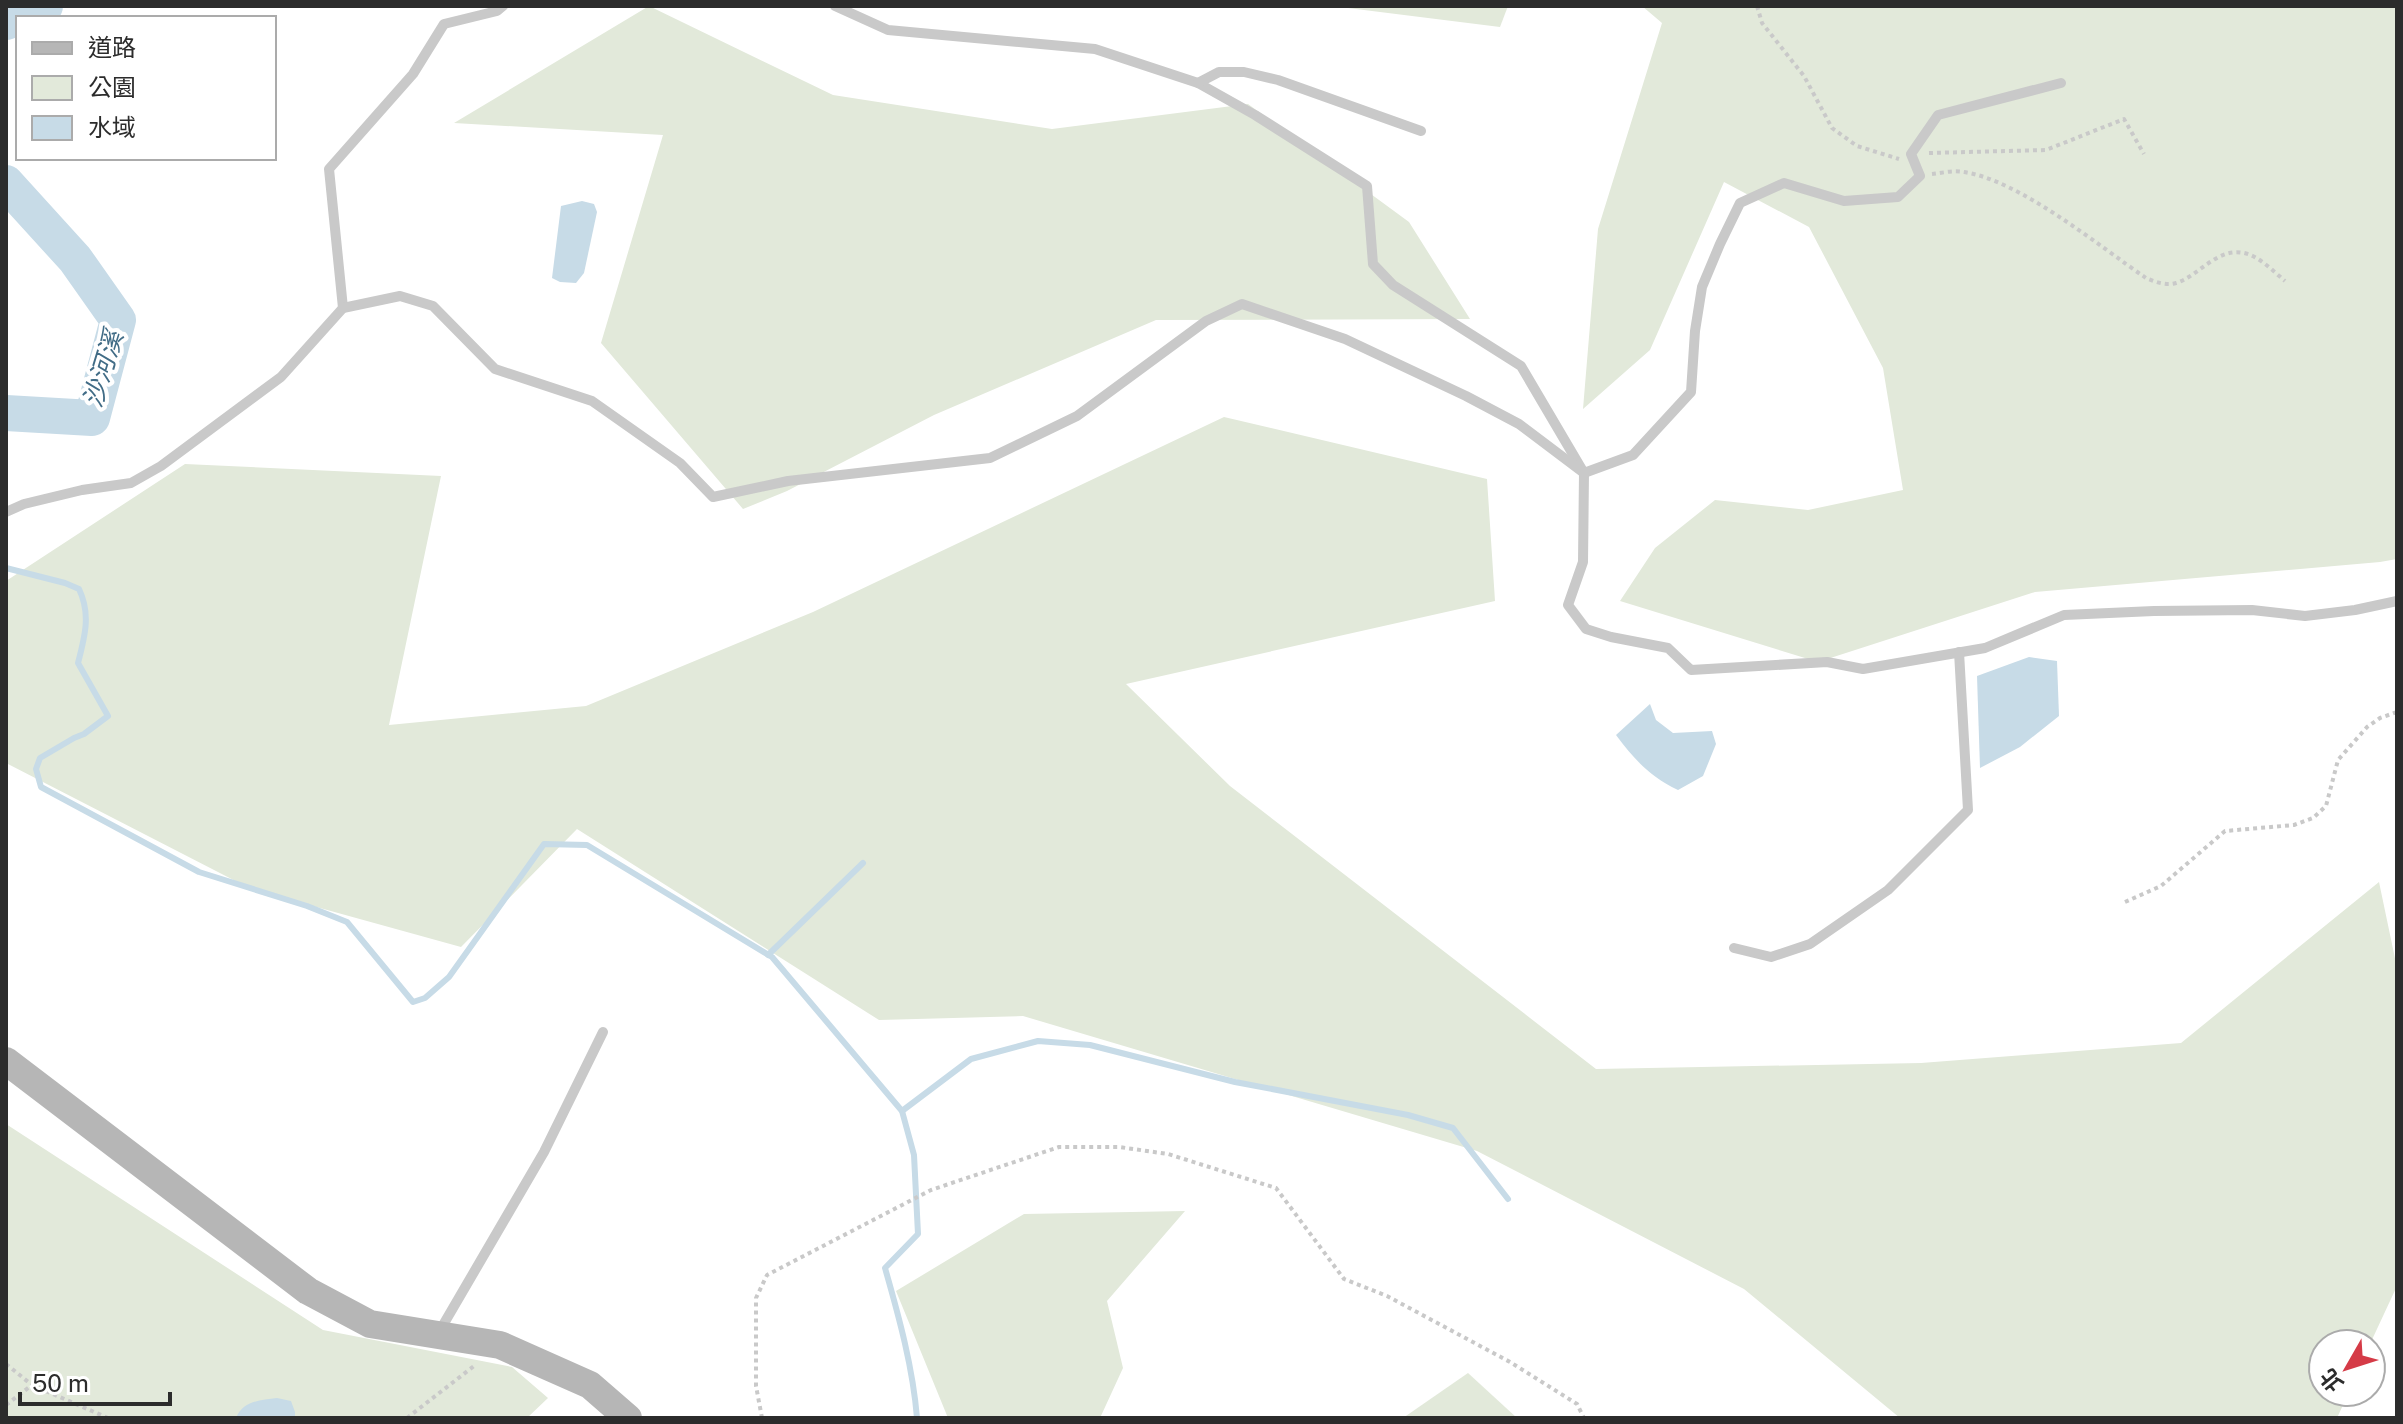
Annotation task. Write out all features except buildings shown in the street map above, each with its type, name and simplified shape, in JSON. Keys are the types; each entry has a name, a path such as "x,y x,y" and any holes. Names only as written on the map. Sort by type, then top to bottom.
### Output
{"street":[{"path":"6,1061 308,1291 370,1324 500,1345 590,1385 628,1418"}],"lane":[{"path":"343,308 329,169 413,74 444,24 497,11 503,6"},
{"path":"835,6 888,30 1095,49 1198,83 1367,186 1373,264 1393,285 1521,366 1584,473 1583,562 1568,605 1586,629 1668,648 1691,670 1827,662 1863,669 1985,648 2064,615 2252,610 2305,616 2397,601"},
{"path":"1198,83 1219,72 1244,72 1278,80 1421,131"},
{"path":"1584,473 1633,455 1691,392 1702,287 1740,203 1784,183 1844,201 1898,197 1920,176 1911,154 1938,115 2061,83"},
{"path":"6,512 24,504 82,490 131,483 161,466 281,377 343,308 400,296 433,306 495,369 592,401 680,463 713,497 788,481 990,458 1077,416 1206,321 1242,304 1345,339 1466,396 1519,424 1584,473"},
{"path":"1734,948 1771,957 1810,944 1888,890 1968,810 1959,652"},
{"path":"438,1334 544,1152 603,1032"}],"path":[{"path":"1920,176 1959,171 1997,182 2031,199 2146,278 2160,284 2176,283 2222,255 2233,252 2245,253 2259,260 2285,281"},
{"path":"2125,902 2161,886 2225,831 2294,825 2313,818 2326,806 2338,760 2367,727 2397,712"},
{"path":"762,1418 756,1386 756,1298 767,1275 931,1190 1059,1147 1119,1147 1168,1154 1276,1188 1344,1279 1387,1296 1510,1362 1577,1404 1584,1418"},
{"path":"407,1418 500,1345"},
{"path":"6,1364 32,1385 108,1418"},
{"path":"6,1405 32,1385"}],"green space":[{"path":"649,6 833,95 1052,129 1248,104 1409,222 1470,319 1156,320 934,415 787,491 743,509 601,343 663,135 454,123"},
{"path":"1332,6 1508,6 1500,27"},
{"path":"1642,6 2397,6 2397,559 2035,592 1818,662 1620,601 1655,548 1715,500 1808,510 1903,490 1883,368 1809,227 1724,182 1650,350 1583,409 1598,229 1662,23"},
{"path":"1224,417 1487,479 1495,601 1126,684 1230,786 1596,1069 1921,1063 2181,1043 2379,882 2397,968 2397,1286 2377,1328 2307,1328 2307,1408 2342,1408 2337,1418 1900,1418 1744,1289 1477,1151 1023,1016 879,1020 577,829 461,947 251,889 6,763 6,581 185,464 441,476 389,725 586,706 813,612"},
{"path":"6,1124 323,1330 512,1367 548,1398 527,1418 6,1418"},
{"path":"1185,1211 1107,1301 1123,1368 1100,1418 948,1418 896,1291 1024,1214"},
{"path":"1468,1373 1517,1418 1403,1418"}],"water":[{"path":"582,201 594,204 597,212 584,273 576,283 560,282 552,278 561,206"},
{"path":"2029,657 2057,661 2059,716 2020,747 1980,768 1977,676"},
{"path":"1650,704 1656,720 1673,733 1712,731 1716,744 1703,776 1678,790 1643,767 1616,735"},
{"path":"277,1398 291,1401 295,1418 236,1418 248,1405"}],"waterway":[{"name":"沙河溪","path":"21,16 45,6"},
{"name":"沙河溪","path":"6,22 16,18"},
{"name":"沙河溪","path":"6,183 75,259 118,320 92,418 6,413"},
{"path":"6,568 79,589 86,616 78,663 108,716 84,734 40,758 36,769 41,787 199,872 347,922 413,1002 425,998 449,977 544,844 587,845 772,957 902,1111 914,1155 918,1234 885,1268 909,1361 917,1418"},
{"path":"768,955 863,863"},
{"path":"902,1111 971,1059 1038,1041 1090,1045 1235,1082 1408,1115 1453,1128 1508,1199"}]}
